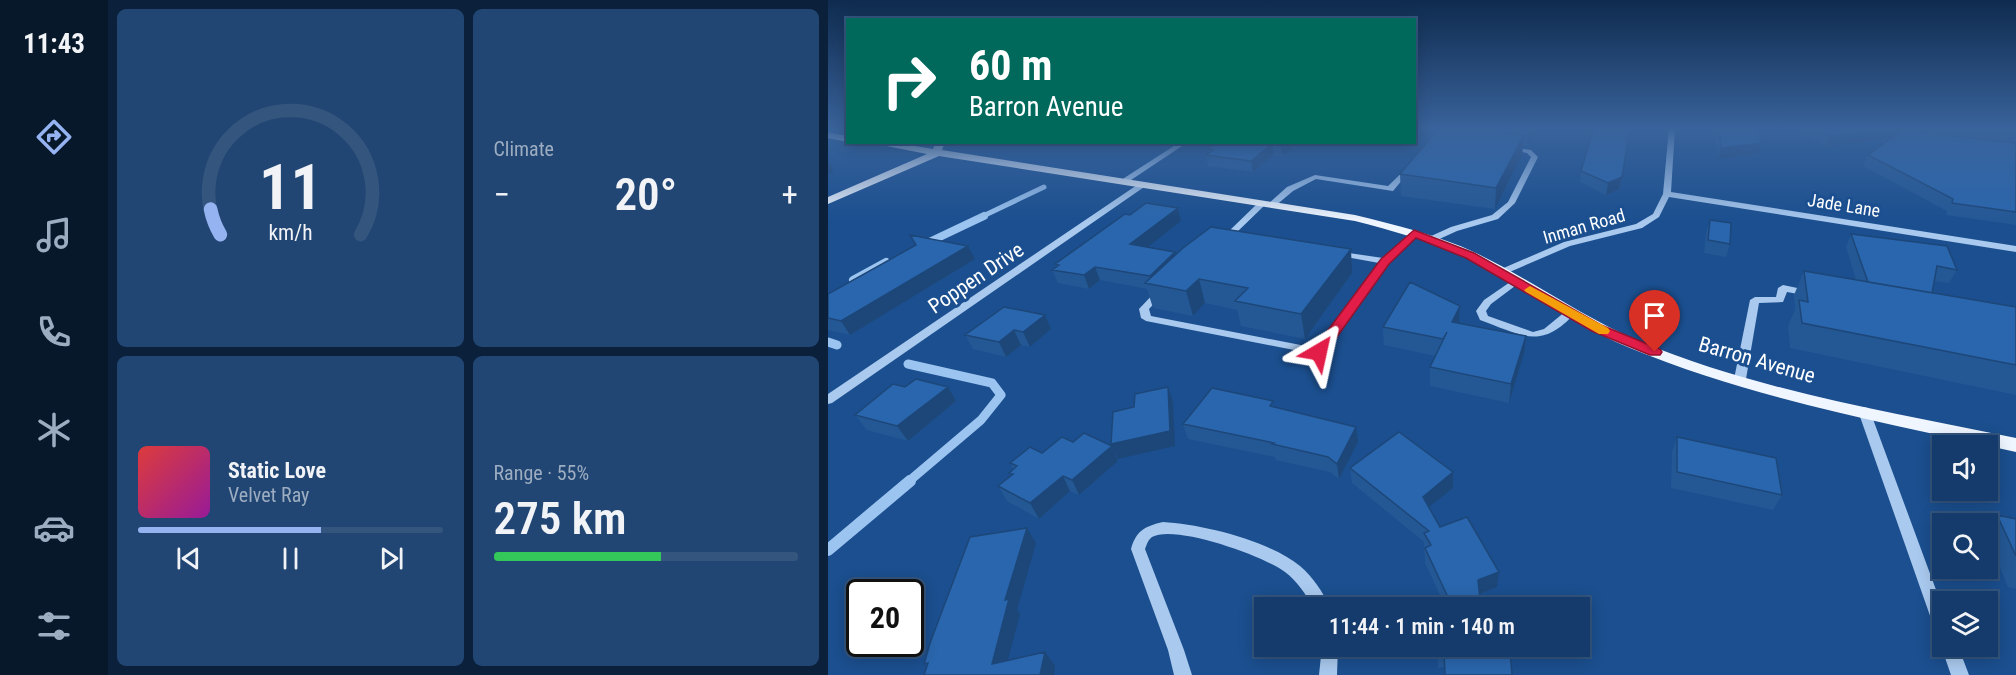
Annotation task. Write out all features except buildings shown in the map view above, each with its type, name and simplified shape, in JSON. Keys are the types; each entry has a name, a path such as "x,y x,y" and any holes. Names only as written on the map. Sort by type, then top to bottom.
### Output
{"main road":[{"path":"828,201 914,160"},
{"name":"Barron Avenue","path":"1000,160 1122,182 1355,218 1432,239 1502,272 1596,328 1635,345 1740,379 1864,411 2016,445"}],"street":[{"path":"1122,182 1157,160"},
{"path":"1432,239 1454,229 1495,217 1511,203 1534,160"},
{"name":"Inman Road","path":"1502,272 1567,244 1639,226 1656,215 1667,194 1670,160"},
{"path":"1220,240 1230,235 1290,189 1314,177 1390,189 1412,164"},
{"name":"Poppen Drive","path":"828,400 1143,185"},
{"name":"Jade Lane","path":"1667,194 2016,249"},
{"path":"1166,285 1144,309 1146,318 1319,352 1385,261 1414,234"},
{"path":"1230,235 1252,238"},
{"path":"1330,252 1385,261"},
{"path":"1516,281 1487,302 1480,311 1484,318 1533,335 1548,331 1570,313"},
{"path":"1740,379 1755,300 1780,300 1784,288 1818,294"},
{"path":"1864,411 1932,599"},
{"path":"1183,675 1176,650 1138,549 1141,540 1149,531 1164,528 1190,531 1261,551 1284,563 1300,575 1317,597"},
{"path":"1328,675 1329,657"},
{"path":"1953,657 1960,675"}],"waterway":[{"path":"981,217 1044,187"},
{"path":"925,244 984,216"},
{"path":"853,280 886,262"},
{"path":"828,342 837,345"},
{"path":"908,364 992,383 1001,395 981,420 908,482"},
{"path":"828,550 910,481"}],"slow traffic":[{"path":"1530,290 1603,331"}],"route":[{"path":"1319,352 1385,261 1414,234 1470,255 1596,328 1655,352"}]}
